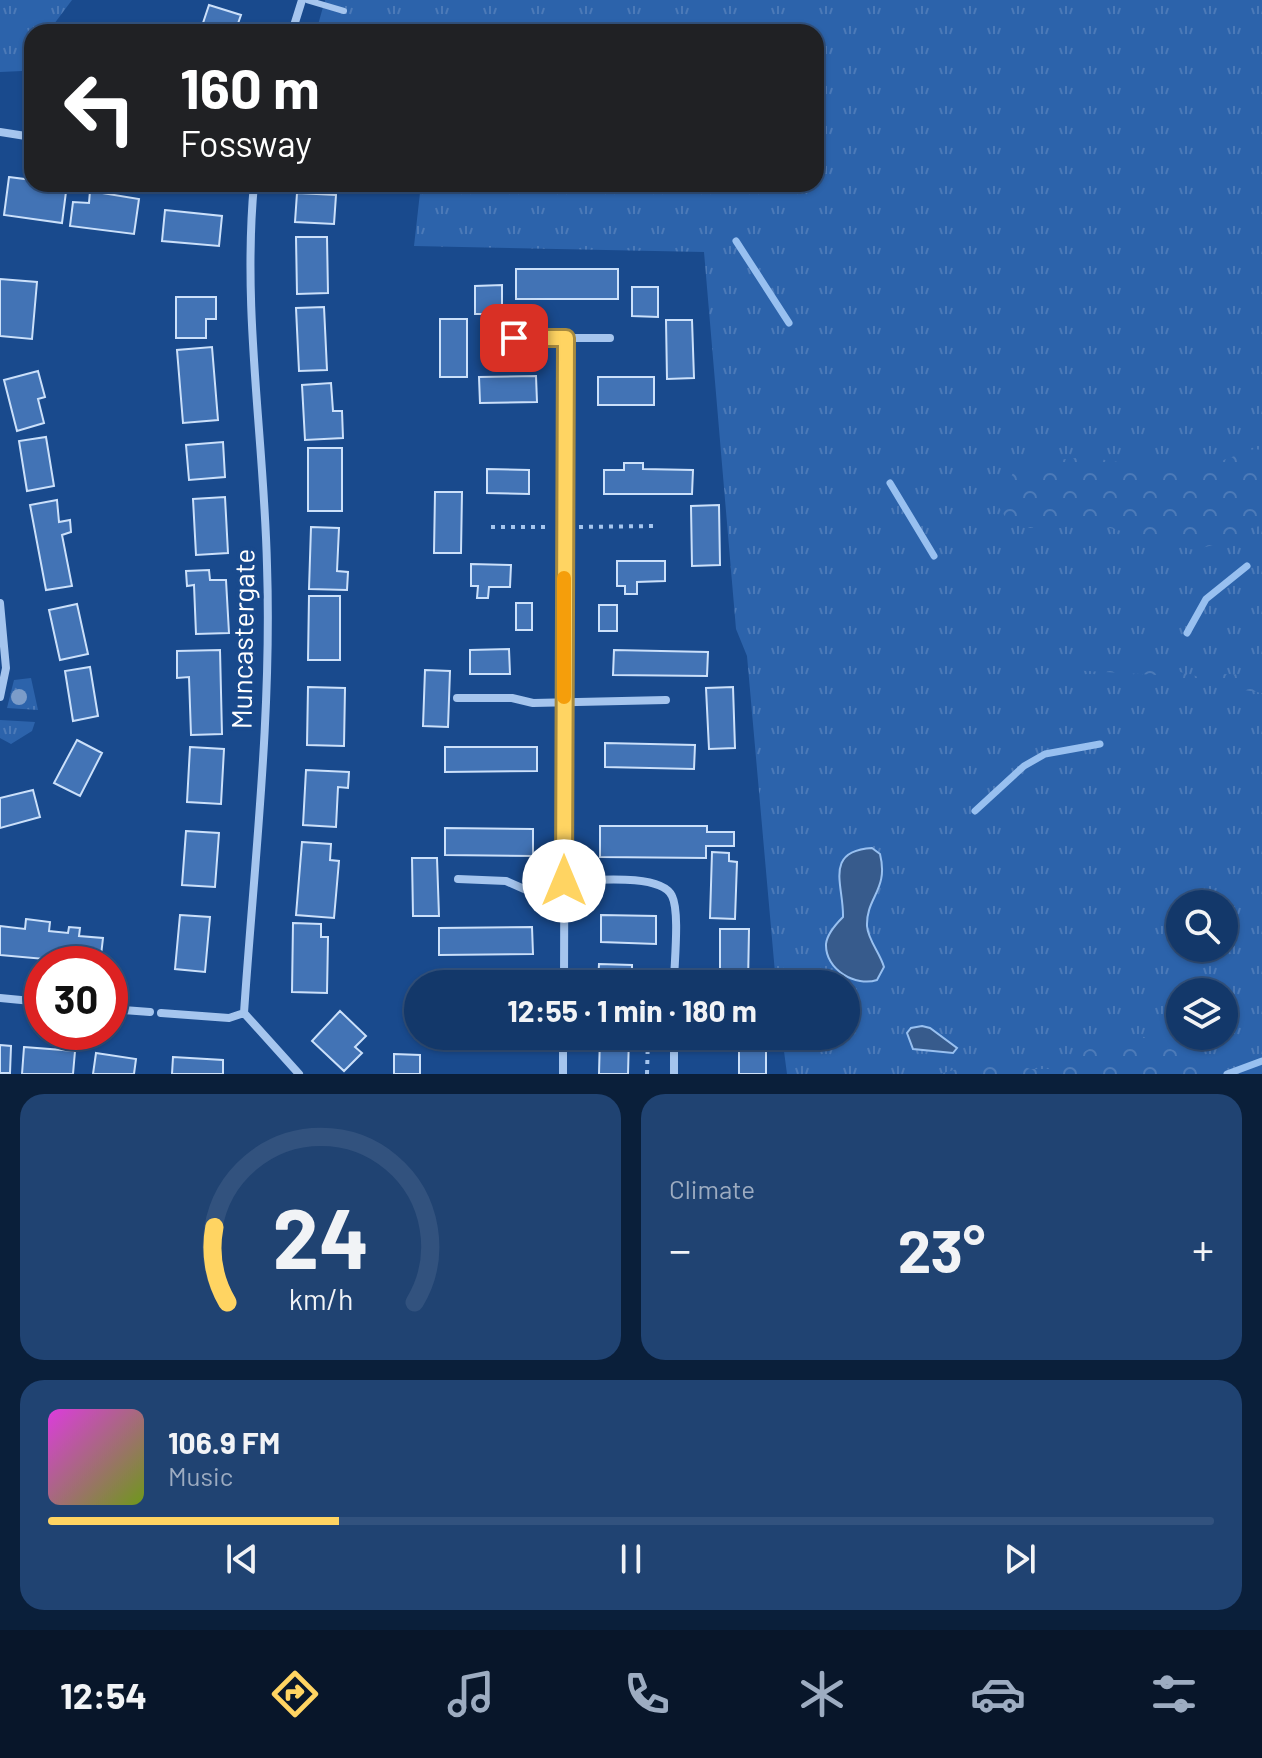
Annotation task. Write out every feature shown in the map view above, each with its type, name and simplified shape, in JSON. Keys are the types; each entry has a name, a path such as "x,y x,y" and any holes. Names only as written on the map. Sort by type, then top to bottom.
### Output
{"street":[{"path":"295,24 305,0"},
{"path":"0,132 24,136"},
{"name":"Muncastergate","path":"244,1013 268,627 263,483 249,289 254,192"},
{"path":"514,338 610,338"},
{"path":"564,970 566,338"},
{"path":"0,603 6,668 0,697"},
{"path":"457,698 564,703 666,700"},
{"path":"458,879 506,881 540,896 564,896"},
{"path":"564,881 650,881 665,887 674,900 674,970"},
{"path":"0,998 24,1000"},
{"path":"128,1010 150,1012"},
{"path":"161,1013 229,1018 244,1013 299,1074"},
{"path":"563,1050 563,1074"},
{"path":"674,1050 674,1074"}],"lane":[{"path":"305,0 344,11"}],"path":[{"path":"647,1074 648,1050"}],"green space":[{"path":"0,0 72,0 54,24 24,24 24,68 22,71 0,72"},
{"path":"325,0 1262,0 1262,1074 787,1074 784,1050 860,1050 860,970 775,970 747,656 736,629 704,252 414,246 420,192 824,192 824,24 318,24"},
{"path":"1254,449 1262,450 1262,526 1244,528 1228,541 1194,550 1087,522 1061,528 1030,528 1006,518 995,501 1019,464 1086,457 1118,462 1218,462"},
{"path":"1055,660 1161,667 1207,679 1219,674 1262,675 1262,693 1157,675 1053,669"},
{"path":"31,678 38,710 7,708 14,680"},
{"path":"0,720 35,722 32,731 11,744 0,738"},
{"path":"1137,1034 1166,1047 1166,1050 1189,1057 1198,1074 939,1074 1002,1057 1030,1069 1055,1069 1099,1043"}],"shaded area":[{"path":"872,848 880,854 882,866 880,885 870,908 867,926 884,967 877,980 869,982 860,981 860,970 836,969 827,953 826,944 830,933 843,917 842,863 857,851"},
{"path":"911,1028 930,1028 957,1048 953,1053 913,1049 907,1033"}],"building":[{"path":"209,5 241,15 238,24 203,24"},
{"path":"9,177 24,179 24,192 66,192 62,223 4,215"},
{"path":"90,192 139,199 134,234 70,226 73,202 89,203"},
{"path":"297,193 336,195 334,224 295,222"},
{"path":"165,210 222,216 219,246 162,241"},
{"path":"296,237 327,237 328,293 297,294"},
{"path":"516,269 618,269 618,299 516,299"},
{"path":"0,279 37,282 32,339 0,336"},
{"path":"502,285 502,314 475,314 475,286"},
{"path":"632,287 658,287 658,317 632,316"},
{"path":"176,297 216,297 216,319 206,319 206,338 176,338"},
{"path":"324,307 327,370 299,371 296,308"},
{"path":"440,319 467,319 467,377 440,377"},
{"path":"666,320 692,320 694,378 667,379"},
{"path":"212,347 218,420 183,423 177,350"},
{"path":"38,371 45,397 38,399 44,423 17,431 4,380"},
{"path":"536,376 537,402 480,403 479,377"},
{"path":"598,377 654,377 654,405 598,405"},
{"path":"331,383 333,411 342,411 343,438 305,440 302,385"},
{"path":"46,437 54,486 27,491 19,441"},
{"path":"223,442 225,477 189,480 186,445"},
{"path":"308,448 342,448 342,511 308,511"},
{"path":"624,463 643,463 643,469 693,470 692,494 604,494 604,470 624,470"},
{"path":"487,469 529,470 529,494 487,493"},
{"path":"435,492 462,492 461,553 434,553"},
{"path":"225,497 228,553 196,555 193,499"},
{"path":"57,500 59,522 70,520 71,532 62,535 72,586 46,590 30,505"},
{"path":"719,505 720,565 692,566 691,506"},
{"path":"311,527 339,528 337,571 348,572 347,590 309,589"},
{"path":"617,561 665,561 665,581 637,582 637,594 625,594 625,586 617,586"},
{"path":"471,564 511,565 510,587 489,587 488,598 477,598 478,586 471,586"},
{"path":"209,570 210,580 226,580 229,633 196,634 194,585 187,586 186,571"},
{"path":"309,596 340,596 340,660 308,660"},
{"path":"516,603 532,603 532,630 516,630"},
{"path":"77,604 88,654 60,660 49,610"},
{"path":"599,605 617,605 617,631 599,631"},
{"path":"509,649 510,674 470,674 470,650"},
{"path":"220,650 222,734 191,735 189,677 177,678 177,651"},
{"path":"614,650 708,652 707,676 613,675"},
{"path":"90,667 98,716 73,721 65,671"},
{"path":"425,670 450,671 448,727 423,726"},
{"path":"308,687 345,688 344,746 307,745"},
{"path":"733,687 735,748 709,749 706,688"},
{"path":"77,740 102,753 80,796 54,783"},
{"path":"605,743 695,745 694,769 605,767"},
{"path":"190,747 224,749 221,804 187,802"},
{"path":"445,747 537,747 537,771 445,772"},
{"path":"306,770 349,772 348,788 338,787 336,827 303,825"},
{"path":"33,790 40,817 0,828 0,798"},
{"path":"600,826 707,826 707,832 734,832 734,846 706,846 706,858 600,857"},
{"path":"445,828 533,829 533,856 445,855"},
{"path":"186,831 219,833 215,887 182,885"},
{"path":"302,842 331,844 330,860 339,861 334,918 296,915"},
{"path":"712,852 729,853 729,861 737,862 735,919 710,918"},
{"path":"412,858 437,858 439,916 413,916"},
{"path":"180,915 210,917 205,972 175,969"},
{"path":"601,915 656,916 656,944 601,942"},
{"path":"26,919 50,922 49,931 68,933 69,927 80,928 79,936 103,938 102,946 24,946 24,957 0,955 0,926 25,929"},
{"path":"293,923 321,924 321,937 328,937 327,993 292,992"},
{"path":"532,927 533,954 439,955 439,928"},
{"path":"720,929 749,929 748,970 720,970"},
{"path":"599,964 632,965 632,970 599,970"},
{"path":"340,1011 366,1036 355,1047 362,1053 344,1071 312,1041"},
{"path":"0,1045 11,1046 10,1073 0,1073"},
{"path":"24,1047 24,1050 75,1051 73,1074 22,1074"},
{"path":"600,1050 629,1050 628,1074 599,1074"},
{"path":"739,1050 766,1050 766,1074 739,1074"},
{"path":"96,1053 136,1059 134,1074 93,1074"},
{"path":"394,1054 420,1055 420,1074 394,1074"},
{"path":"173,1057 223,1060 223,1074 172,1074"}],"waterway":[{"path":"736,241 789,323"},
{"path":"890,483 934,556"},
{"path":"1187,633 1206,599 1247,566"},
{"path":"975,811 1024,766 1045,754 1100,744"},
{"path":"1227,1074 1262,1061"}],"slow traffic":[{"path":"564,578 564,697"}],"route":[{"path":"514,338 566,338 564,881"}]}
